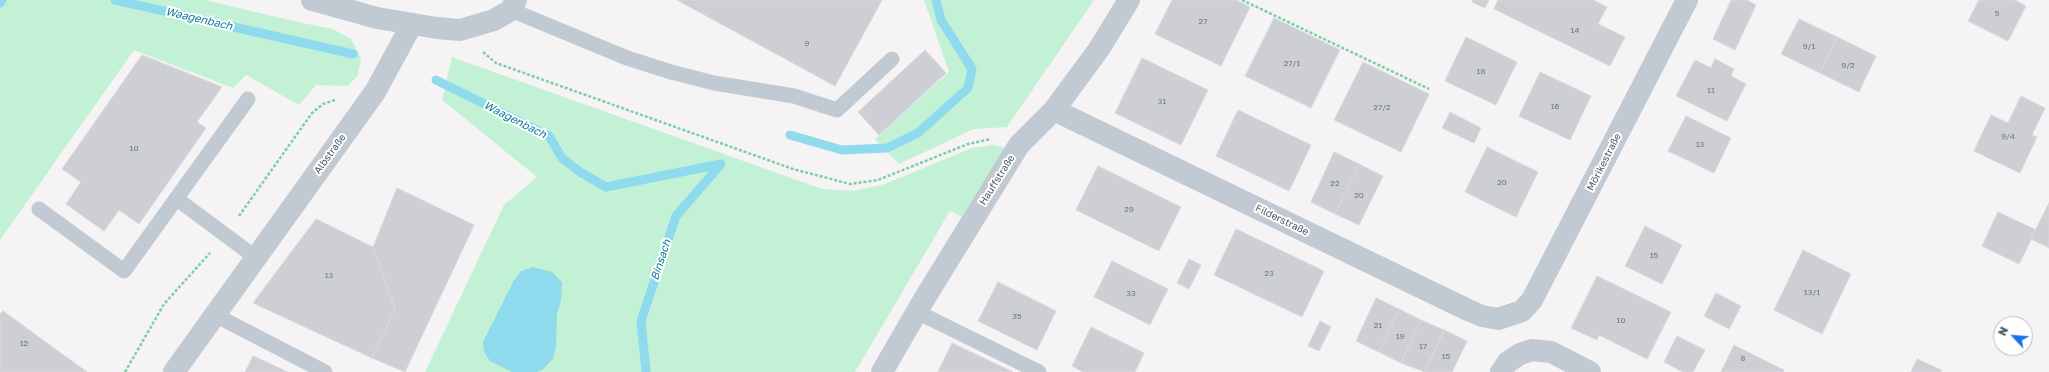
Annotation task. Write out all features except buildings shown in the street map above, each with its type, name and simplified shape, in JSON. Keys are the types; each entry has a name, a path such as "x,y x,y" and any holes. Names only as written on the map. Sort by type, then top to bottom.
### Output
{"street":[{"path":"312,0 377,18 460,30 494,20 513,5"},
{"name":"Hauffstraße","path":"882,372 1019,145 1054,110 1099,49 1129,0"},
{"name":"Mörikestraße","path":"1512,315 1522,311 1532,300 1687,0"},
{"name":"Albstraße","path":"174,372 255,257 375,92 412,24"},
{"name":"Filderstraße","path":"1054,110 1468,310 1482,316 1498,318 1512,315"},
{"path":"1501,372 1508,362 1520,354 1532,350 1550,352 1590,372"}],"lane":[{"path":"513,5 628,58 657,68 714,83 794,96 837,110 892,59"},
{"path":"40,209 124,271 248,99"},
{"path":"176,199 255,257"},
{"path":"917,312 1039,372"},
{"path":"215,315 325,372"}],"path":[{"path":"1242,0 1429,89"},
{"path":"460,30 496,64 793,169 850,184 878,180 975,142 988,139 1007,140 1019,145"}],"green space":[{"path":"0,0 205,0 333,29 351,39 361,58 358,75 348,86 316,85 299,105 246,75 233,88 134,50 0,240"},
{"path":"924,0 1094,0 1007,127 974,129 899,164 875,139 949,72"},
{"path":"452,57 822,189 853,191 885,184 972,148 993,145 1005,148 962,217 950,211 855,372 425,372 504,205 537,177 442,100"}],"water":[{"path":"533,267 552,272 562,282 561,301 557,313 556,346 553,359 542,370 536,372 512,372 490,361 484,352 483,342 514,280 521,271"}],"waterway":[{"name":"Waagenbach","path":"115,0 353,54"},
{"name":"Waagenbach","path":"790,135 842,150 887,148 918,133 968,88 972,69 941,20 936,0"},
{"name":"Waagenbach","path":"436,80 549,136 562,158 580,172 606,187 721,164"},
{"name":"Binsach","path":"646,372 641,321 676,216 721,164"}]}
